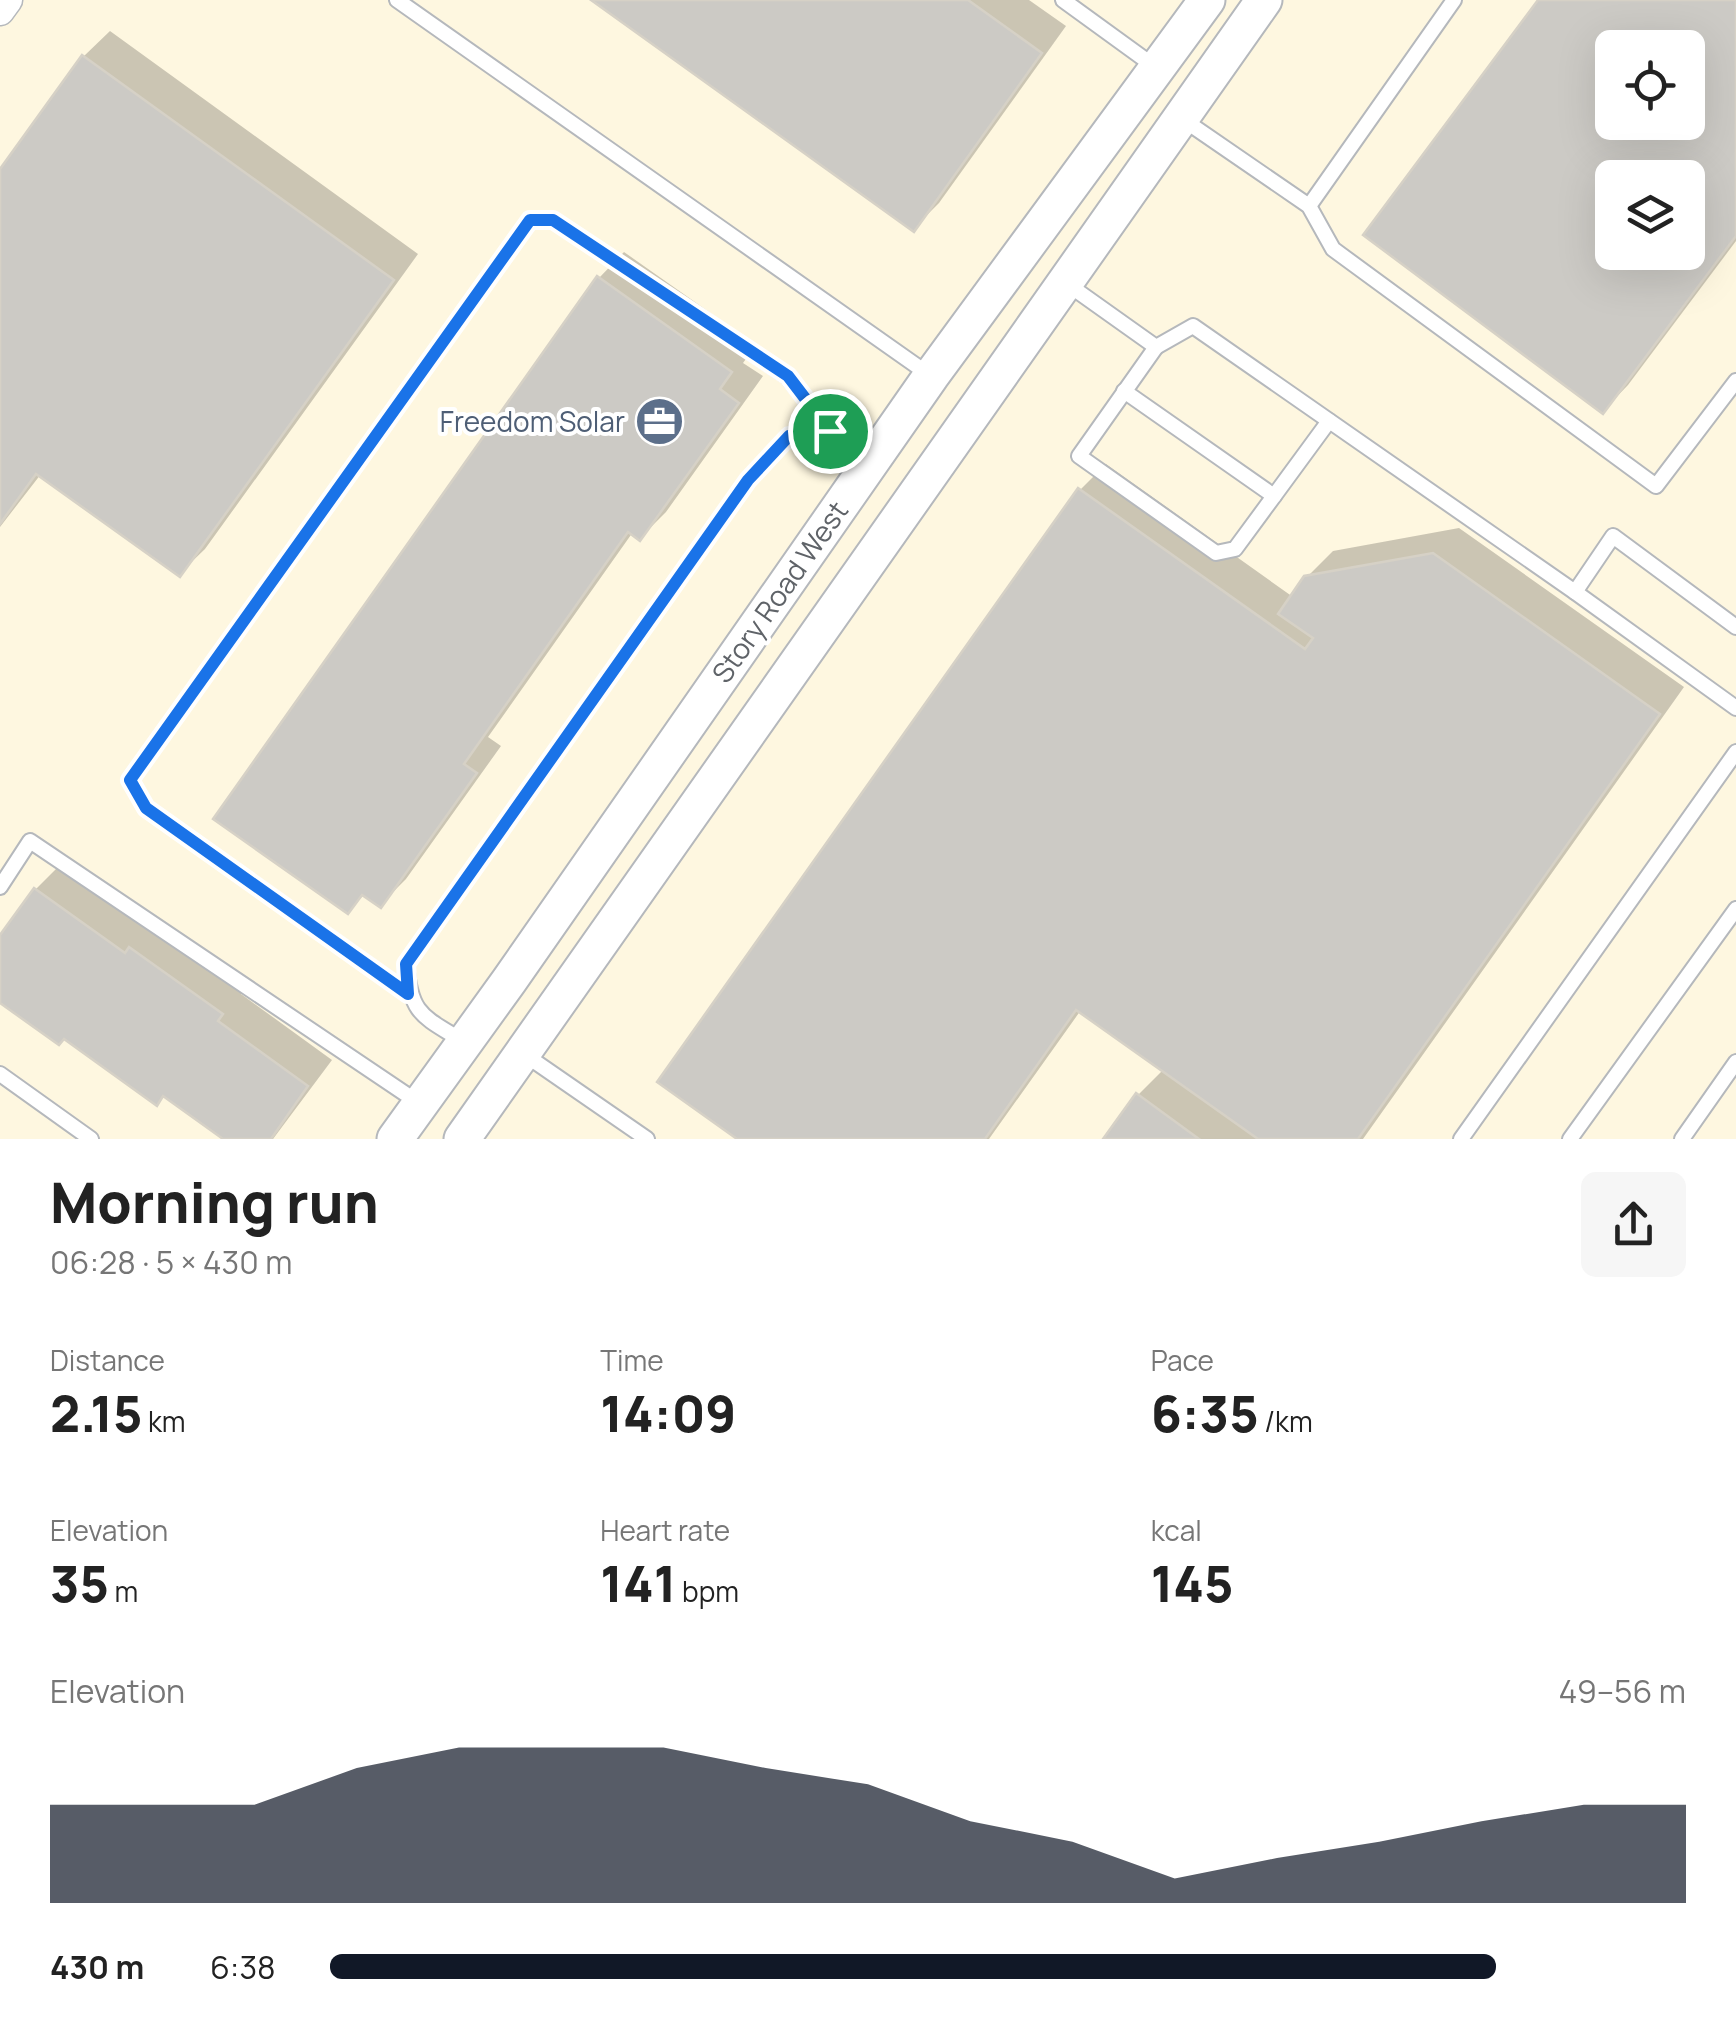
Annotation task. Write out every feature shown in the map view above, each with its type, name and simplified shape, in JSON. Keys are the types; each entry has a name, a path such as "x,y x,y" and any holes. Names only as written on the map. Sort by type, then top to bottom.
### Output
{"street":[{"path":"0,11 8,0"},
{"name":"Story Road West","path":"394,1139 932,376 1207,0"},
{"name":"Story Road West","path":"462,1139 1264,0"},
{"path":"465,1042 521,1052"}],"lane":[{"path":"396,0 932,376"},
{"path":"1063,0 1158,69"},
{"path":"1309,206 1454,0"},
{"path":"1181,118 1309,206 1333,249 1656,486 1736,381"},
{"path":"465,1042 423,1016 408,994 146,808 130,780 530,220 553,220 788,376 830,431 873,459"},
{"path":"1066,282 1156,346"},
{"path":"1329,421 1236,550 1216,553 1080,456 1156,346 1193,326 1575,592 1736,708"},
{"path":"1124,391 1274,496"},
{"path":"408,994 406,964 748,480 789,436 830,431"},
{"path":"1575,592 1613,536 1736,627"},
{"path":"1460,1139 1736,752"},
{"path":"0,886 30,842 420,1104"},
{"path":"1570,1139 1736,908"},
{"path":"521,1052 647,1139"},
{"path":"1682,1139 1736,1062"},
{"path":"0,1074 90,1139"}],"shaded area":[{"path":"0,0 1736,0 1736,1139 0,1139"}],"building":[{"path":"591,0 968,0 1042,53 914,232"},
{"path":"1538,0 1736,0 1736,236 1603,414 1363,235"},
{"path":"82,55 394,280 180,577 36,474 0,524 0,169"},
{"path":"597,276 732,372 720,389 739,403 640,541 628,532 464,764 477,773 381,908 362,895 348,914 213,819"},
{"path":"1078,488 1305,649 1313,638 1278,614 1304,576 1433,553 1660,714 1358,1139 1258,1139 1076,1010 985,1139 737,1139 657,1082"},
{"path":"34,888 125,953 129,947 223,1014 218,1021 308,1086 271,1139 223,1139 163,1096 157,1106 64,1039 59,1045 0,1003 0,935"},
{"path":"1136,1093 1199,1139 1103,1139"}],"place":[{"name":"Freedom Solar","path":"660,422"}],"route":[{"path":"530,220 553,220 788,376 830,431 789,436 748,480 406,964 408,994 146,808 130,780 530,220"}]}
